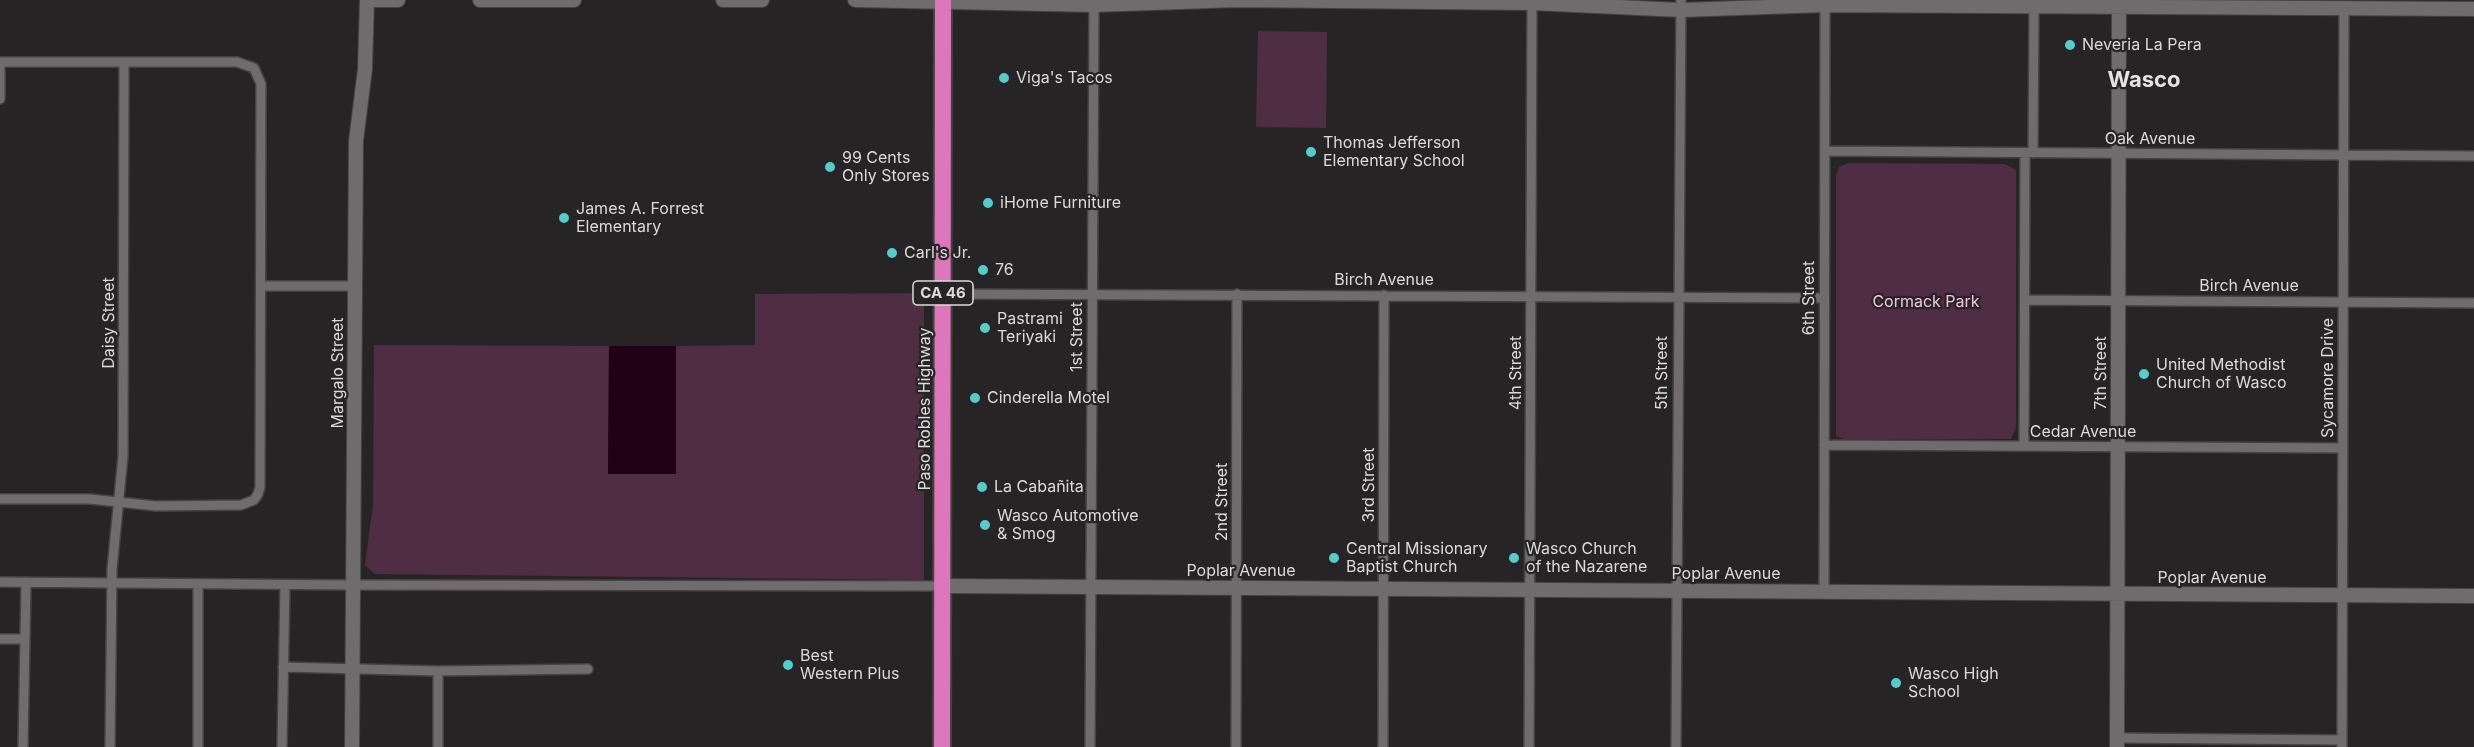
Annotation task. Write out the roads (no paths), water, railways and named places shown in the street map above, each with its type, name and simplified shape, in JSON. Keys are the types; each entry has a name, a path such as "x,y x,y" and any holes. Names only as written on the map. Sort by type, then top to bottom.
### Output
{"highway":[{"name":"Paso Robles Highway","path":"942,747 943,1"}],"main road":[{"path":"367,0 398,0"},
{"name":"Margalo Street","path":"352,747 356,141 365,69 367,0"},
{"path":"480,0 574,0"},
{"path":"723,0 762,0"},
{"path":"855,0 1094,3 1238,0 1532,1 1681,5 2034,6 2119,3 2266,4 2344,8 2413,4 2474,9"},
{"name":"7th Street","path":"2117,743 2119,3"},
{"name":"Poplar Avenue","path":"943,586 2474,596"}],"street":[{"name":"4th Street","path":"1529,747 1532,1"},
{"name":"1st Street","path":"1090,747 1094,3"},
{"name":"6th Street","path":"1824,592 1825,4"},
{"name":"5th Street","path":"1676,747 1681,5"},
{"path":"2024,446 2025,300 2034,6"},
{"name":"Sycamore Drive","path":"2342,743 2344,8"},
{"path":"0,99 0,62 237,62 254,68 261,84 260,487 254,500 241,505 156,506 90,499 0,499"},
{"name":"Daisy Street","path":"110,747 111,583 123,456 124,62"},
{"name":"Oak Avenue","path":"1825,152 2474,156"},
{"path":"261,286 355,286"},
{"name":"Birch Avenue","path":"943,294 1824,298"},
{"name":"2nd Street","path":"1236,747 1237,294"},
{"name":"3rd Street","path":"1383,747 1384,295"},
{"name":"Birch Avenue","path":"2025,300 2474,303"},
{"name":"Cedar Avenue","path":"1824,445 2343,448"},
{"path":"0,582 943,586"},
{"path":"23,747 26,582"},
{"path":"198,584 198,747"},
{"path":"282,747 285,585"},
{"path":"0,639 25,639"},
{"path":"283,667 438,671 588,669"},
{"path":"438,671 438,747"},
{"path":"2117,743 2342,743"}],"place":[{"name":"Neveria La Pera","path":"2070,45"},
{"name":"Viga's Tacos","path":"1004,78"},
{"name":"Thomas Jefferson Elementary School","path":"1311,152"},
{"name":"99 Cents Only Stores","path":"830,167"},
{"name":"iHome Furniture","path":"988,203"},
{"name":"James A. Forrest Elementary","path":"564,218"},
{"name":"Carl's Jr.","path":"892,253"},
{"name":"76","path":"983,270"},
{"name":"Pastrami Teriyaki","path":"985,328"},
{"name":"United Methodist Church of Wasco","path":"2144,374"},
{"name":"Cinderella Motel","path":"975,398"},
{"name":"La Cabañita","path":"982,487"},
{"name":"Wasco Automotive & Smog","path":"985,525"},
{"name":"Central Missionary Baptist Church","path":"1334,558"},
{"name":"Wasco Church of the Nazarene","path":"1514,558"},
{"name":"Best Western Plus","path":"788,665"},
{"name":"Wasco High School","path":"1896,683"}],"district":[{"name":"Wasco","path":"2144,80"}],"park label":[{"name":"Cormack Park","path":"1926,302"}]}
